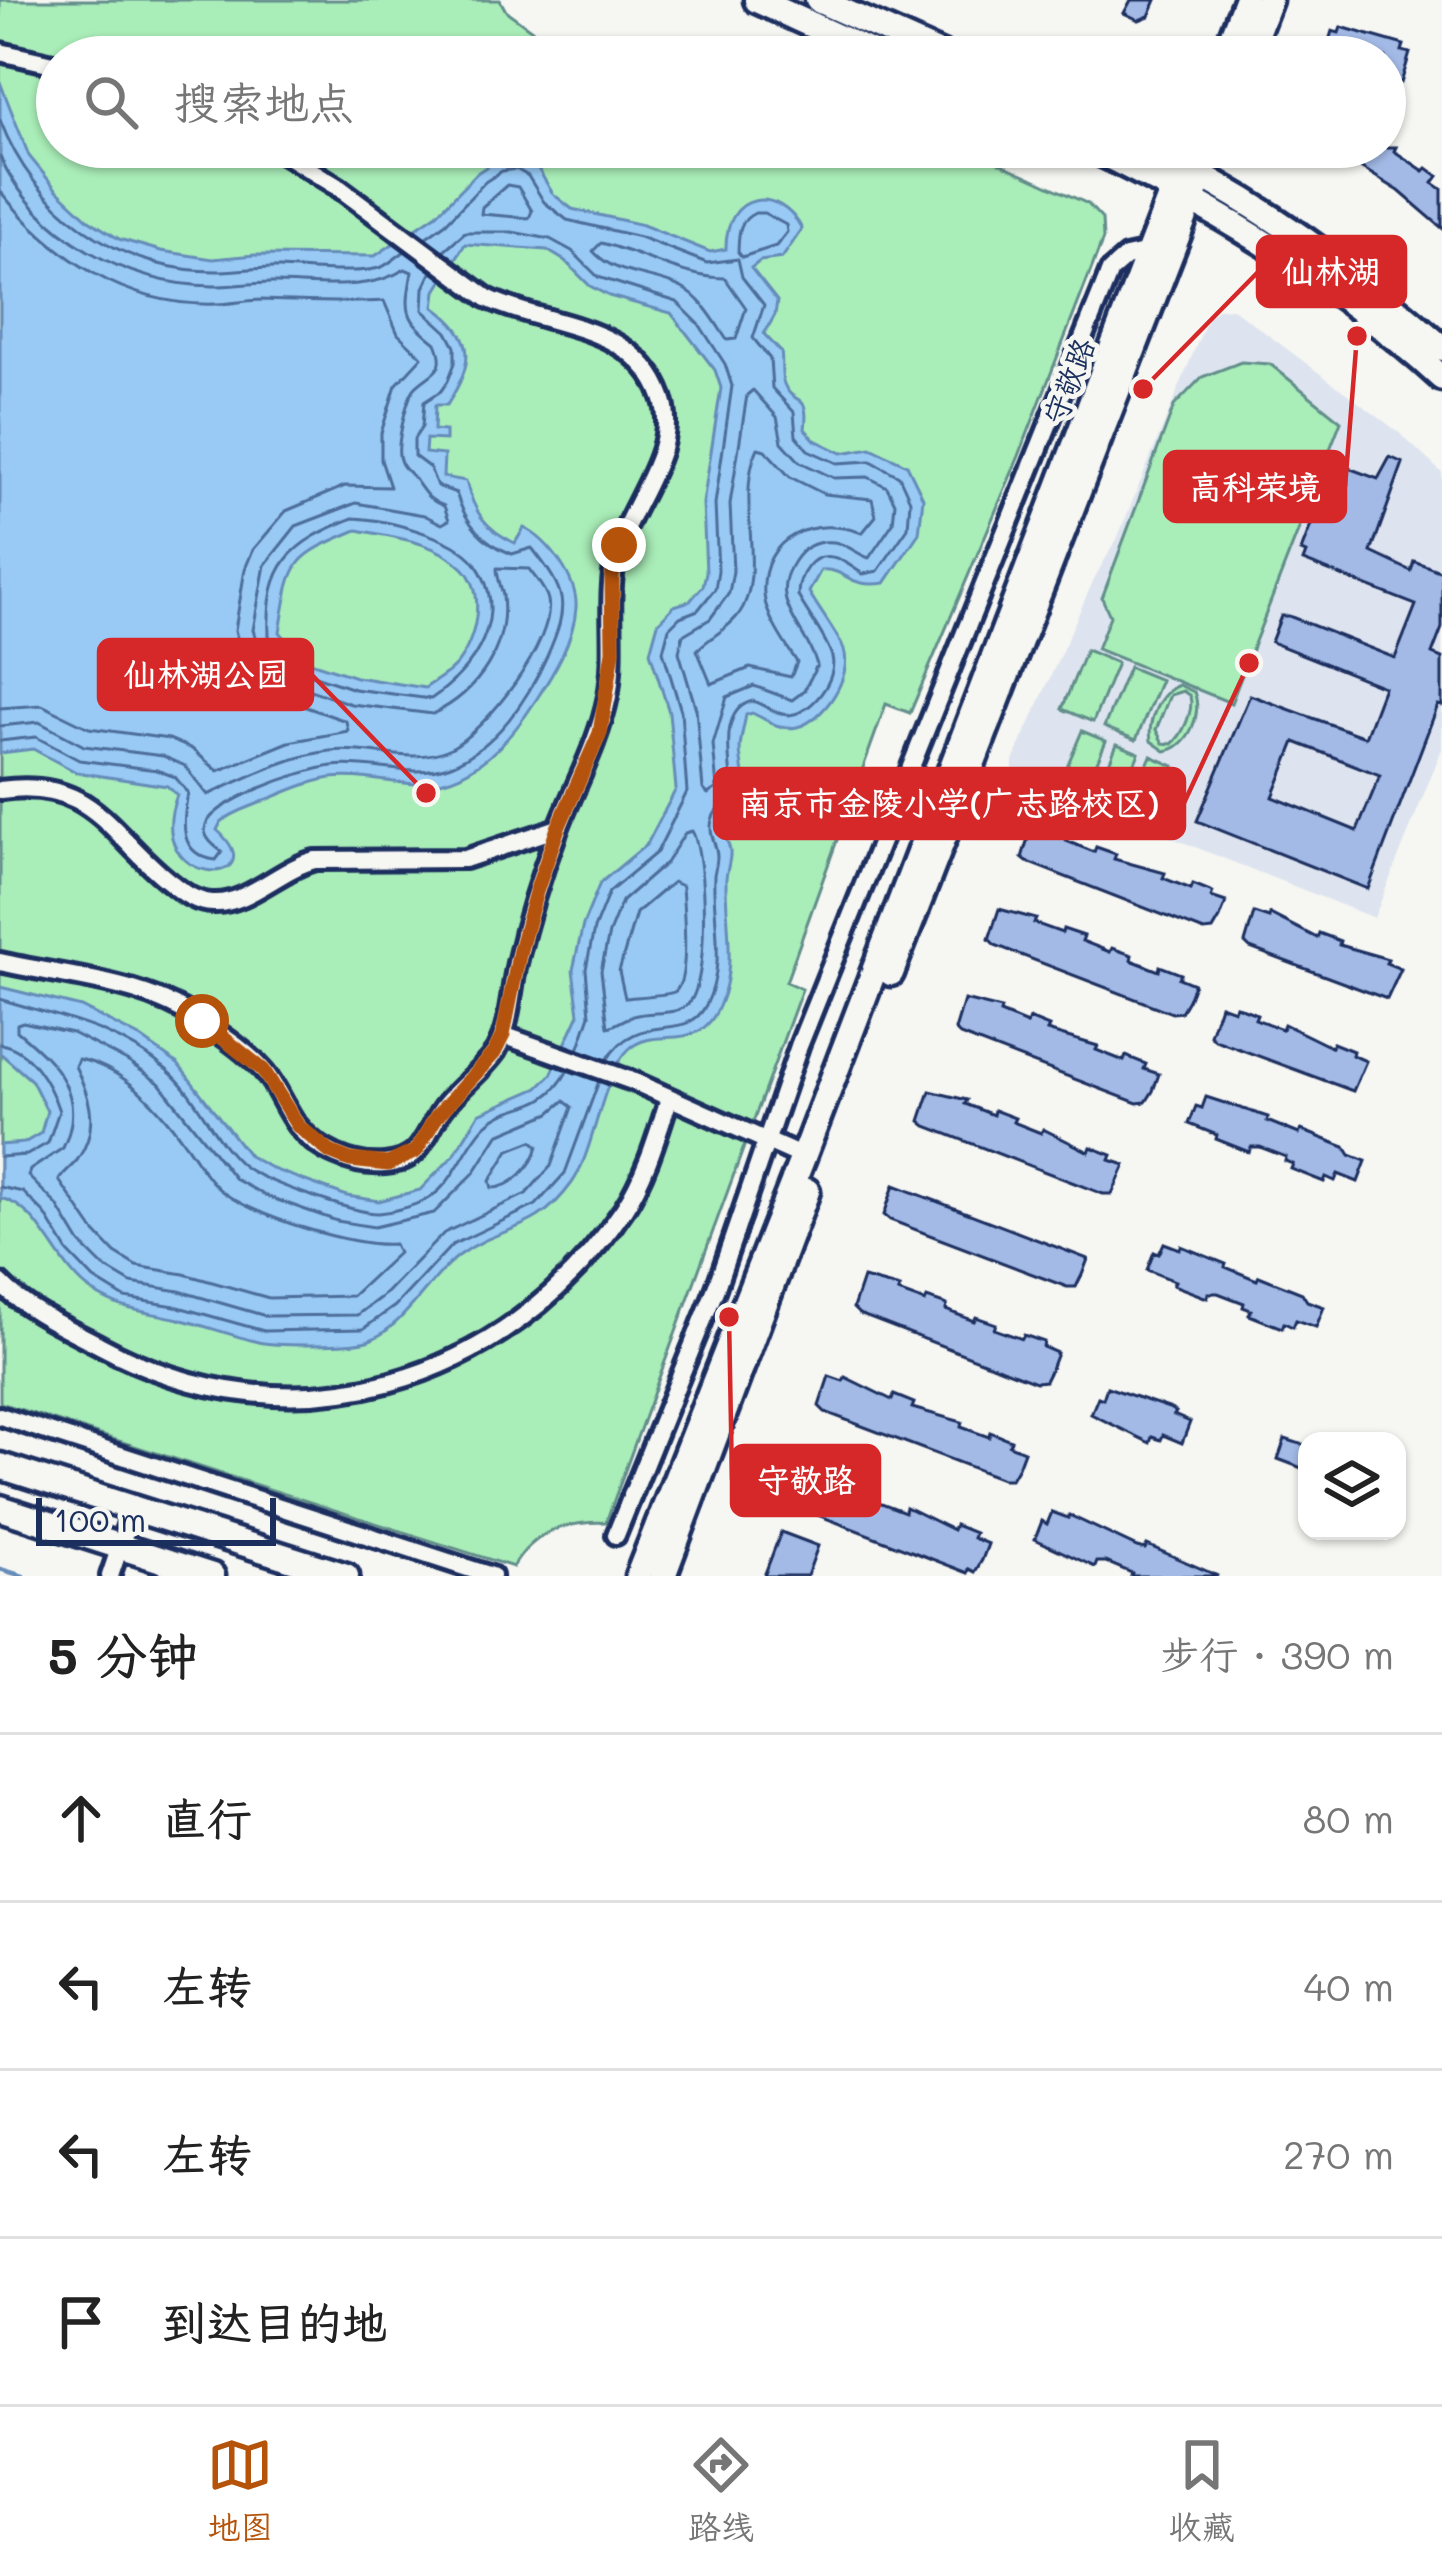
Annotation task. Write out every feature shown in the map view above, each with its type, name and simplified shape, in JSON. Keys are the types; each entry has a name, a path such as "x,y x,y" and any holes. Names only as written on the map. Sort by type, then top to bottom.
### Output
{"main road":[{"path":"757,0 835,36"},
{"path":"818,0 899,36"},
{"path":"1232,36 1246,0"},
{"path":"1255,36 1269,0"},
{"path":"1188,175 1354,274 1442,349"},
{"path":"1188,175 1395,335 1442,377"},
{"name":"守敬路","path":"638,1576 1149,252 1188,175"},
{"name":"守敬路","path":"663,1576 1188,175"},
{"path":"0,1466 346,1576"},
{"path":"0,1508 212,1576"}],"street":[{"path":"4,53 36,60"},
{"path":"0,962 113,984 172,1004 202,1021 263,1070 310,1138 330,1152 372,1164 405,1159 416,1151 436,1117 494,1053 503,1035 520,950 558,828 600,733 613,651 612,577 619,545 658,453 665,416 662,398 633,357 610,338 510,309 463,281 392,225 307,168"},
{"path":"616,1535 716,1288 808,1024 1110,271 1126,257 1149,252"},
{"path":"0,790 44,787 83,802 161,875 196,900 210,904 234,898 315,860 465,859 558,828"},
{"path":"503,1035 635,1082 803,1157"},
{"path":"2,1290 123,1358 178,1380 306,1394 351,1393 393,1382 485,1345 579,1264 624,1209 639,1182 669,1099"},
{"path":"0,1416 492,1576"},
{"path":"110,1576 132,1511"}],"shaded area":[{"path":"1232,308 1397,431 1442,473 1442,749 1374,918 1019,777 1013,769 1095,577 1117,539 1208,317 1217,309"}],"green space":[{"path":"0,0 500,0 506,11 532,30 530,36 36,36 36,168 1010,168 1088,204 1102,219 1103,239 1019,456 910,713 886,704 786,982 802,989 606,1522 552,1531 531,1545 513,1567 0,1403"},
{"path":"1241,362 1270,364 1341,421 1231,703 1097,649 1110,616 1102,598 1174,406 1202,377"},
{"path":"1086,650 1117,663 1093,722 1062,709"},
{"path":"1129,667 1161,680 1136,740 1104,727"},
{"path":"1179,685 1194,692 1197,710 1187,737 1165,751 1151,741 1151,725 1160,701","holes":["1183,691 1190,696 1184,729 1172,744 1163,743 1156,730 1170,695"]},
{"path":"1082,731 1106,741 1089,781 1065,771"},
{"path":"1117,744 1139,753 1122,794 1100,785"},
{"path":"1151,756 1174,766 1156,808 1133,798"}],"water":[{"path":"0,82 29,156 56,189 89,220 119,239 161,251 213,259 375,256 437,214 484,168 538,168 553,194 572,209 643,225 710,252 726,249 734,215 755,201 780,205 802,229 782,258 760,261 751,268 777,301 764,334 781,352 784,384 803,404 805,429 815,440 842,453 871,448 907,465 923,498 919,533 885,583 863,583 821,570 809,592 841,644 846,661 840,685 826,707 807,723 791,728 746,715 740,751 743,796 723,825 730,854 728,973 711,1020 689,1035 652,1039 629,1049 612,1076 580,1170 558,1200 531,1221 460,1255 380,1335 345,1344 258,1342 125,1307 80,1281 27,1213 0,1198 0,1145 24,1143 41,1133 47,1111 32,1081 0,1053 0,987 81,1007 141,1038 178,1064 249,1156 275,1170 347,1196 379,1201 420,1190 454,1155 479,1114 538,1088 551,1075 579,1014 573,970 583,925 600,883 647,844 676,789 669,712 650,652 658,623 703,586 703,503 721,388 715,370 671,313 609,296 547,250 465,244 436,291 434,307 458,329 466,363 447,405 435,405 434,430 445,431 445,440 426,439 425,453 444,455 443,477 466,481 477,511 496,532 515,543 524,528 543,542 572,585 576,608 571,632 526,715 489,756 441,782 322,780 236,813 217,830 232,849 232,862 222,870 190,864 176,849 171,826 177,795 167,786 76,772 33,749 0,753","holes":["357,530 413,541 452,559 475,590 473,630 453,668 425,688 356,677 304,660 280,632 292,576 306,556"]}],"building":[{"path":"1131,0 1156,0 1149,16 1139,20 1124,13"},
{"path":"1341,27 1372,36 1330,36 1332,31 1339,33"},
{"path":"1406,159 1438,176 1433,183 1442,189 1442,228 1399,191 1362,168 1406,168"},
{"path":"1390,457 1403,463 1371,552 1411,571 1414,561 1442,572 1442,628 1432,654 1442,658 1442,706 1438,705 1368,889 1197,821 1250,695 1365,737 1384,687 1271,642 1281,616 1289,616 1395,658 1416,605 1303,561 1306,553 1301,551 1335,463 1378,479","holes":["1295,742 1380,775 1357,831 1273,797"]},
{"path":"1031,828 1068,837 1066,841 1094,852 1096,847 1116,854 1114,859 1165,873 1163,878 1191,889 1193,884 1213,892 1211,897 1226,902 1220,918 1213,930 1204,931 1027,862 1022,858"},
{"path":"999,909 1036,919 1034,923 1062,933 1063,929 1084,936 1082,941 1132,955 1131,960 1159,971 1160,966 1181,974 1179,978 1194,984 1188,1000 1181,1012 1172,1013 995,945 989,939"},
{"path":"1254,913 1269,918 1270,914 1317,938 1319,933 1340,941 1339,945 1388,959 1386,963 1401,969 1387,999 1250,948 1245,943"},
{"path":"964,1000 1001,1009 1000,1013 1027,1024 1029,1019 1049,1027 1047,1031 1098,1046 1096,1050 1124,1061 1126,1056 1146,1064 1144,1069 1159,1074 1153,1091 1146,1102 1137,1103 960,1035 955,1030"},
{"path":"1220,1005 1234,1010 1236,1006 1257,1014 1255,1019 1282,1029 1284,1024 1331,1047 1333,1043 1353,1051 1352,1055 1366,1061 1353,1091 1215,1040 1210,1035"},
{"path":"930,1091 967,1100 965,1104 993,1115 994,1110 1015,1118 1013,1122 1041,1133 1043,1129 1089,1152 1091,1147 1112,1155 1110,1160 1125,1165 1112,1194 926,1126 920,1121"},
{"path":"1206,1097 1345,1147 1350,1155 1366,1161 1358,1182 1338,1174 1335,1181 1326,1177 1324,1182 1291,1169 1293,1164 1286,1157 1260,1147 1251,1147 1249,1152 1189,1124 1196,1106 1202,1108"},
{"path":"894,1185 1088,1259 1076,1287 890,1220 884,1215"},
{"path":"1164,1243 1302,1293 1307,1301 1324,1307 1316,1327 1296,1320 1293,1327 1284,1323 1282,1328 1249,1315 1251,1310 1244,1303 1218,1293 1208,1293 1207,1298 1173,1285 1175,1281 1147,1270 1154,1252 1159,1254"},
{"path":"863,1278 900,1288 898,1292 925,1302 927,1298 947,1305 946,1310 996,1324 994,1329 1022,1339 1024,1335 1044,1342 1043,1347 1057,1353 1045,1381 1036,1382 859,1314 853,1308"},
{"path":"829,1376 843,1381 845,1377 892,1400 894,1395 914,1403 912,1408 962,1422 961,1427 989,1437 990,1432 1011,1440 1009,1445 1024,1451 1018,1467 1011,1479 1002,1479 825,1412 819,1406"},
{"path":"1107,1387 1169,1408 1190,1422 1182,1443 1163,1435 1161,1440 1152,1437 1150,1443 1091,1414"},
{"path":"1285,1439 1298,1443 1298,1467 1278,1459"},
{"path":"793,1469 808,1474 809,1470 856,1493 858,1488 878,1496 876,1501 905,1512 906,1507 953,1530 955,1525 975,1533 973,1538 988,1544 982,1560 975,1572 969,1569 968,1573 789,1504 784,1499"},
{"path":"1052,1512 1218,1576 1131,1576 1106,1562 1097,1562 1095,1567 1035,1539 1042,1521 1047,1524"},
{"path":"781,1532 818,1546 807,1576 764,1576"}],"waterway":[{"path":"0,1569 23,1576"}],"place":[{"name":"高科荣境","path":"1357,336"},
{"name":"仙林湖","path":"1143,389"},
{"name":"南京市金陵小学(广志路校区)","path":"1249,663"},
{"name":"仙林湖公园","path":"426,793"},
{"name":"守敬路","path":"729,1317"}],"route":[{"path":"202,1021 263,1070 298,1126 330,1152 350,1160 388,1164 416,1151 436,1117 494,1053 503,1035 536,892 600,733 609,691 612,577 619,545"}]}
